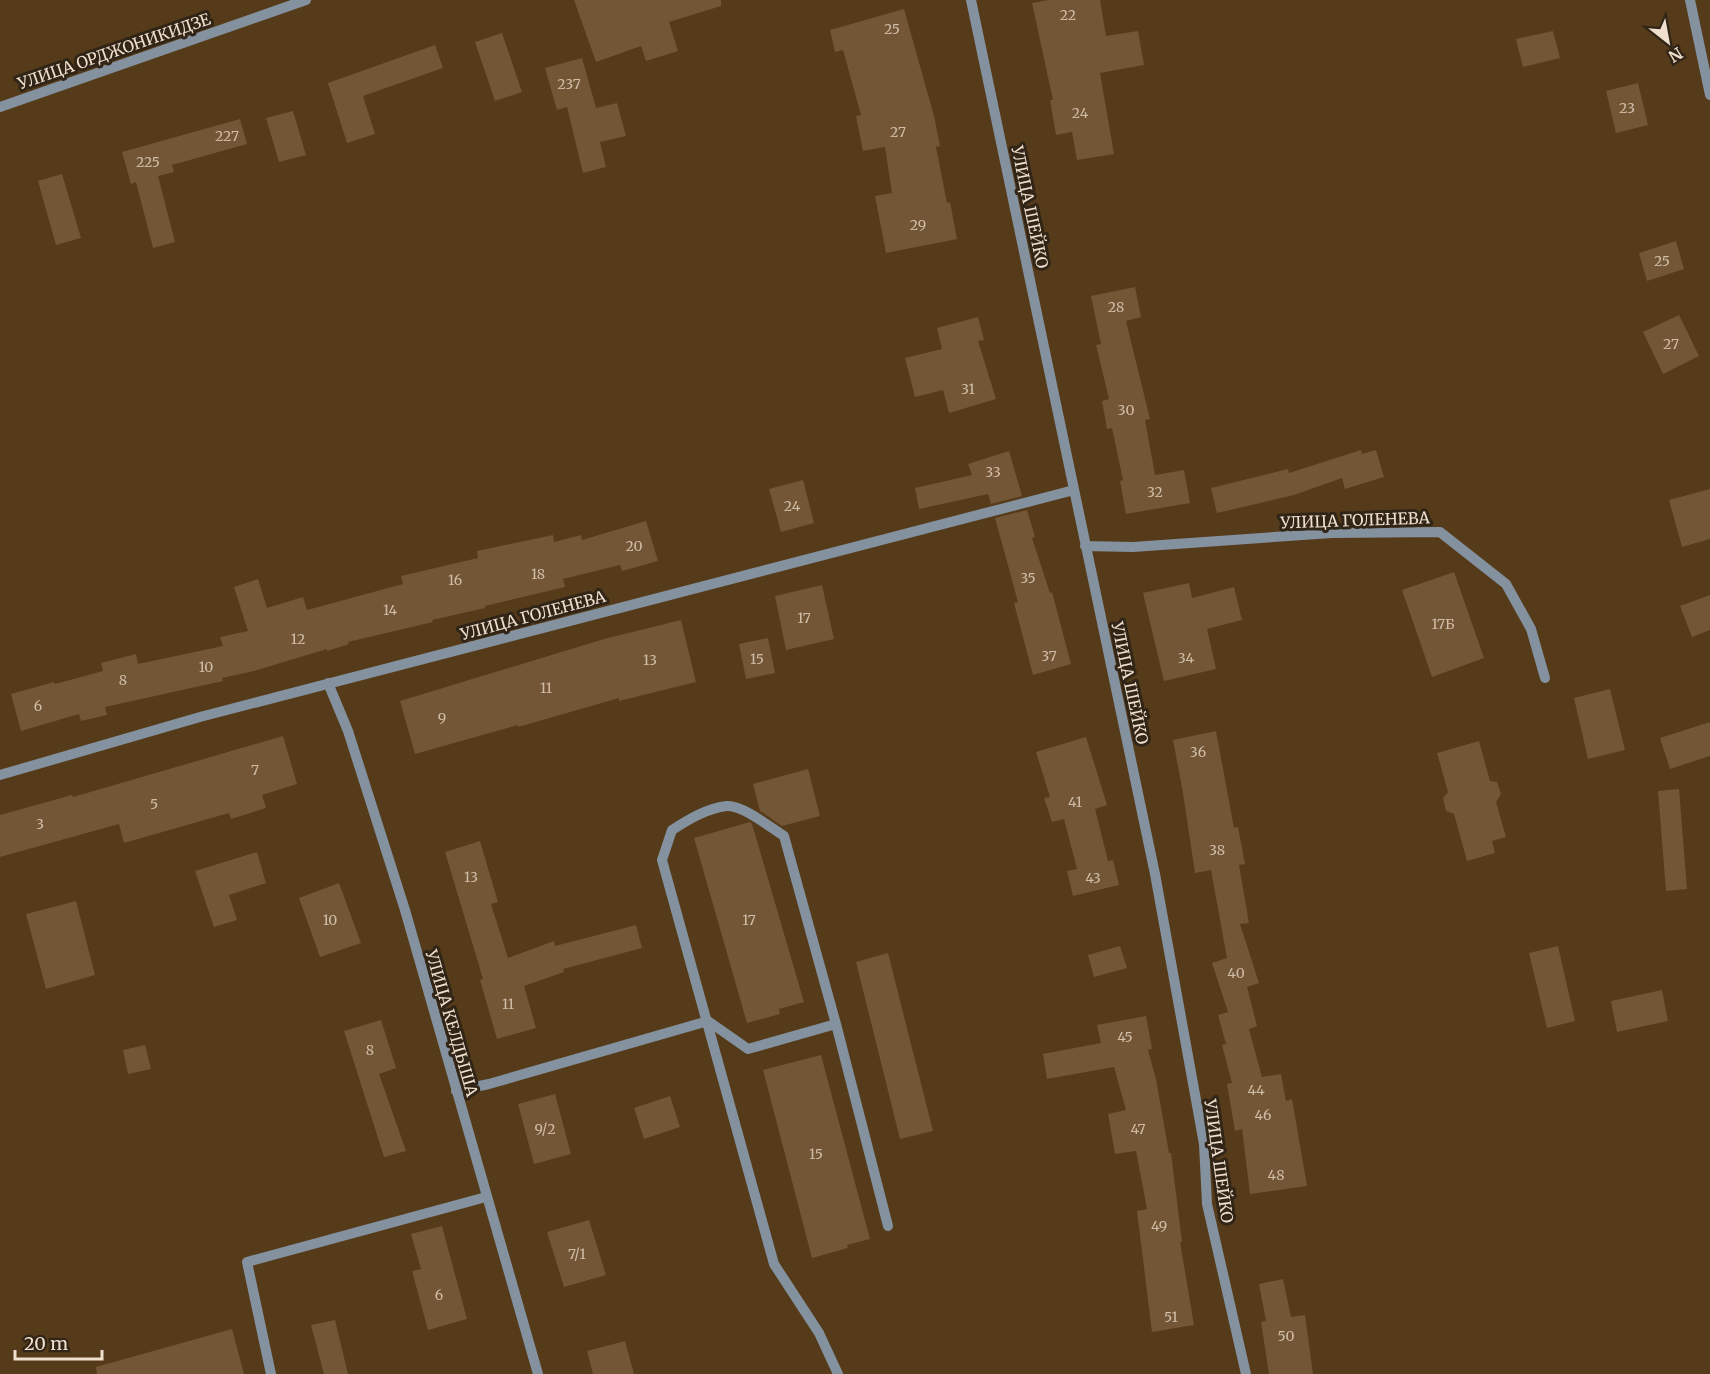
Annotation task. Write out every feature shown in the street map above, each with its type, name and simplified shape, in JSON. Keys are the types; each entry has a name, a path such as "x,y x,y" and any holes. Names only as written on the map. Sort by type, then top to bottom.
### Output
{"street":[{"name":"УЛИЦА ОРДЖОНИКИДЗЕ","path":"0,107 306,0"},
{"name":"УЛИЦА ШЕЙКО","path":"971,0 1155,874 1204,1144 1207,1204 1246,1374"},
{"path":"1690,0 1710,95"},
{"name":"УЛИЦА ГОЛЕНЕВА","path":"0,775 200,717 328,683 1074,490"},
{"name":"УЛИЦА ГОЛЕНЕВА","path":"1085,546 1133,547 1332,533 1440,532 1506,584 1531,629 1545,678"},
{"name":"УЛИЦА КЕЛДЫША","path":"328,683 348,731 405,910 538,1374"},
{"path":"838,1374 819,1334 774,1264 662,860 672,830 699,814 729,806 746,812 784,836 836,1024 888,1226"},
{"path":"456,1091 489,1084 708,1021"},
{"path":"708,1021 748,1049 836,1024"},
{"path":"271,1374 247,1262 486,1197"}],"building":[{"path":"574,0 721,0 721,6 669,22 678,51 646,61 641,46 596,62"},
{"path":"1049,0 1100,0 1106,36 1138,31 1144,65 1100,73 1114,154 1077,160 1072,132 1056,135 1050,100 1053,100 1032,3"},
{"path":"904,9 934,116 940,146 936,147 957,239 886,253 875,196 892,193 885,147 863,151 856,116 861,115 843,50 835,52 830,30"},
{"path":"1553,31 1560,58 1523,67 1516,39"},
{"path":"502,33 522,92 495,101 475,42"},
{"path":"435,45 443,68 363,96 375,134 347,143 328,83"},
{"path":"582,58 596,108 617,103 626,136 600,142 606,167 583,173 567,107 557,110 545,68"},
{"path":"1638,83 1648,125 1616,133 1606,91"},
{"path":"293,111 306,155 279,162 266,118"},
{"path":"240,119 247,144 172,165 174,172 158,176 175,242 153,248 136,182 131,184 122,152"},
{"path":"62,174 81,238 56,245 38,181"},
{"path":"1676,241 1684,269 1647,281 1639,253"},
{"path":"1135,287 1141,317 1126,321 1150,419 1145,420 1155,475 1184,470 1190,503 1126,514 1120,481 1123,480 1112,428 1107,429 1102,401 1109,399 1096,345 1101,344 1091,296"},
{"path":"1679,315 1699,356 1663,374 1643,332"},
{"path":"978,317 984,340 978,341 996,399 949,413 943,390 915,397 905,358 942,349 937,328"},
{"path":"1361,450 1362,454 1376,450 1384,477 1345,489 1342,478 1294,495 1217,513 1211,488 1288,469 1289,473"},
{"path":"1009,451 1022,496 991,504 988,494 919,509 915,488 972,475 968,464"},
{"path":"803,480 814,523 781,532 769,489"},
{"path":"1710,489 1710,539 1682,547 1669,500"},
{"path":"1027,510 1035,537 1032,538 1050,593 1052,592 1071,664 1033,675 1014,603 1018,602 995,518"},
{"path":"646,521 658,561 622,571 620,565 563,579 565,587 348,642 349,644 327,651 327,649 222,678 223,681 105,707 107,715 81,721 79,714 21,731 11,694 103,671 101,663 136,654 138,664 223,646 220,637 248,631 234,587 258,579 267,608 303,597 307,610 403,584 401,576 478,558 477,551 553,535 554,542 581,535 582,540"},
{"path":"1454,572 1484,658 1432,677 1402,590"},
{"path":"1189,583 1192,598 1234,587 1242,620 1207,629 1216,669 1164,681 1143,593"},
{"path":"822,585 834,639 786,650 775,596"},
{"path":"1710,595 1710,630 1692,637 1680,606"},
{"path":"681,620 696,682 619,701 619,698 415,754 400,701 604,639"},
{"path":"768,638 775,673 746,679 739,644"},
{"path":"1610,689 1625,750 1588,759 1574,698"},
{"path":"1710,722 1710,756 1670,769 1660,738"},
{"path":"1216,731 1234,828 1238,827 1245,864 1239,865 1249,923 1240,924 1259,983 1247,987 1257,1026 1249,1029 1262,1077 1281,1074 1286,1101 1292,1099 1307,1186 1250,1194 1242,1129 1235,1131 1227,1084 1232,1083 1222,1045 1226,1044 1218,1015 1228,1012 1212,963 1227,958 1211,870 1195,873 1173,740"},
{"path":"283,736 297,784 262,795 266,808 231,819 229,813 124,843 119,824 0,857 0,815 72,795 73,797"},
{"path":"1086,737 1107,805 1095,809 1108,861 1113,860 1119,885 1073,896 1067,871 1077,869 1064,819 1052,822 1044,798 1050,797 1036,752"},
{"path":"1479,741 1490,781 1497,782 1501,794 1496,802 1506,837 1492,841 1495,853 1467,861 1454,814 1446,811 1443,798 1448,792 1437,753"},
{"path":"808,769 820,816 782,826 760,811 753,784"},
{"path":"1679,789 1687,889 1666,891 1658,791"},
{"path":"750,822 804,1002 779,1009 780,1014 747,1023 694,838"},
{"path":"480,841 498,902 491,904 508,958 554,941 555,946 636,925 642,948 563,969 564,972 524,986 536,1028 497,1039 480,980 483,979 445,852"},
{"path":"257,852 266,883 229,895 237,920 214,927 195,871"},
{"path":"339,883 361,943 320,957 299,898"},
{"path":"76,901 95,975 46,989 26,914"},
{"path":"1120,946 1127,968 1094,977 1088,955"},
{"path":"1558,946 1575,1021 1547,1028 1529,953"},
{"path":"888,953 933,1131 900,1139 856,962"},
{"path":"1662,990 1668,1021 1617,1032 1611,1001"},
{"path":"1146,1016 1152,1049 1148,1050 1156,1079 1169,1153 1171,1153 1182,1242 1180,1242 1194,1325 1152,1332 1137,1211 1147,1209 1136,1151 1115,1154 1108,1114 1126,1110 1114,1067 1047,1079 1043,1054 1101,1043 1097,1025"},
{"path":"381,1020 396,1068 379,1074 406,1151 384,1157 344,1031"},
{"path":"145,1045 151,1069 128,1074 123,1050"},
{"path":"821,1055 870,1239 812,1258 763,1070"},
{"path":"555,1094 571,1154 534,1164 518,1104"},
{"path":"670,1096 680,1127 644,1139 634,1108"},
{"path":"589,1220 606,1275 564,1287 547,1232"},
{"path":"442,1226 467,1319 428,1330 412,1271 421,1269 411,1234"},
{"path":"1283,1279 1291,1317 1305,1315 1313,1374 1269,1374 1261,1322 1266,1321 1259,1284"},
{"path":"335,1320 348,1374 324,1374 311,1325"},
{"path":"232,1329 244,1374 97,1374 96,1367"},
{"path":"625,1341 634,1374 593,1374 587,1351"}]}
